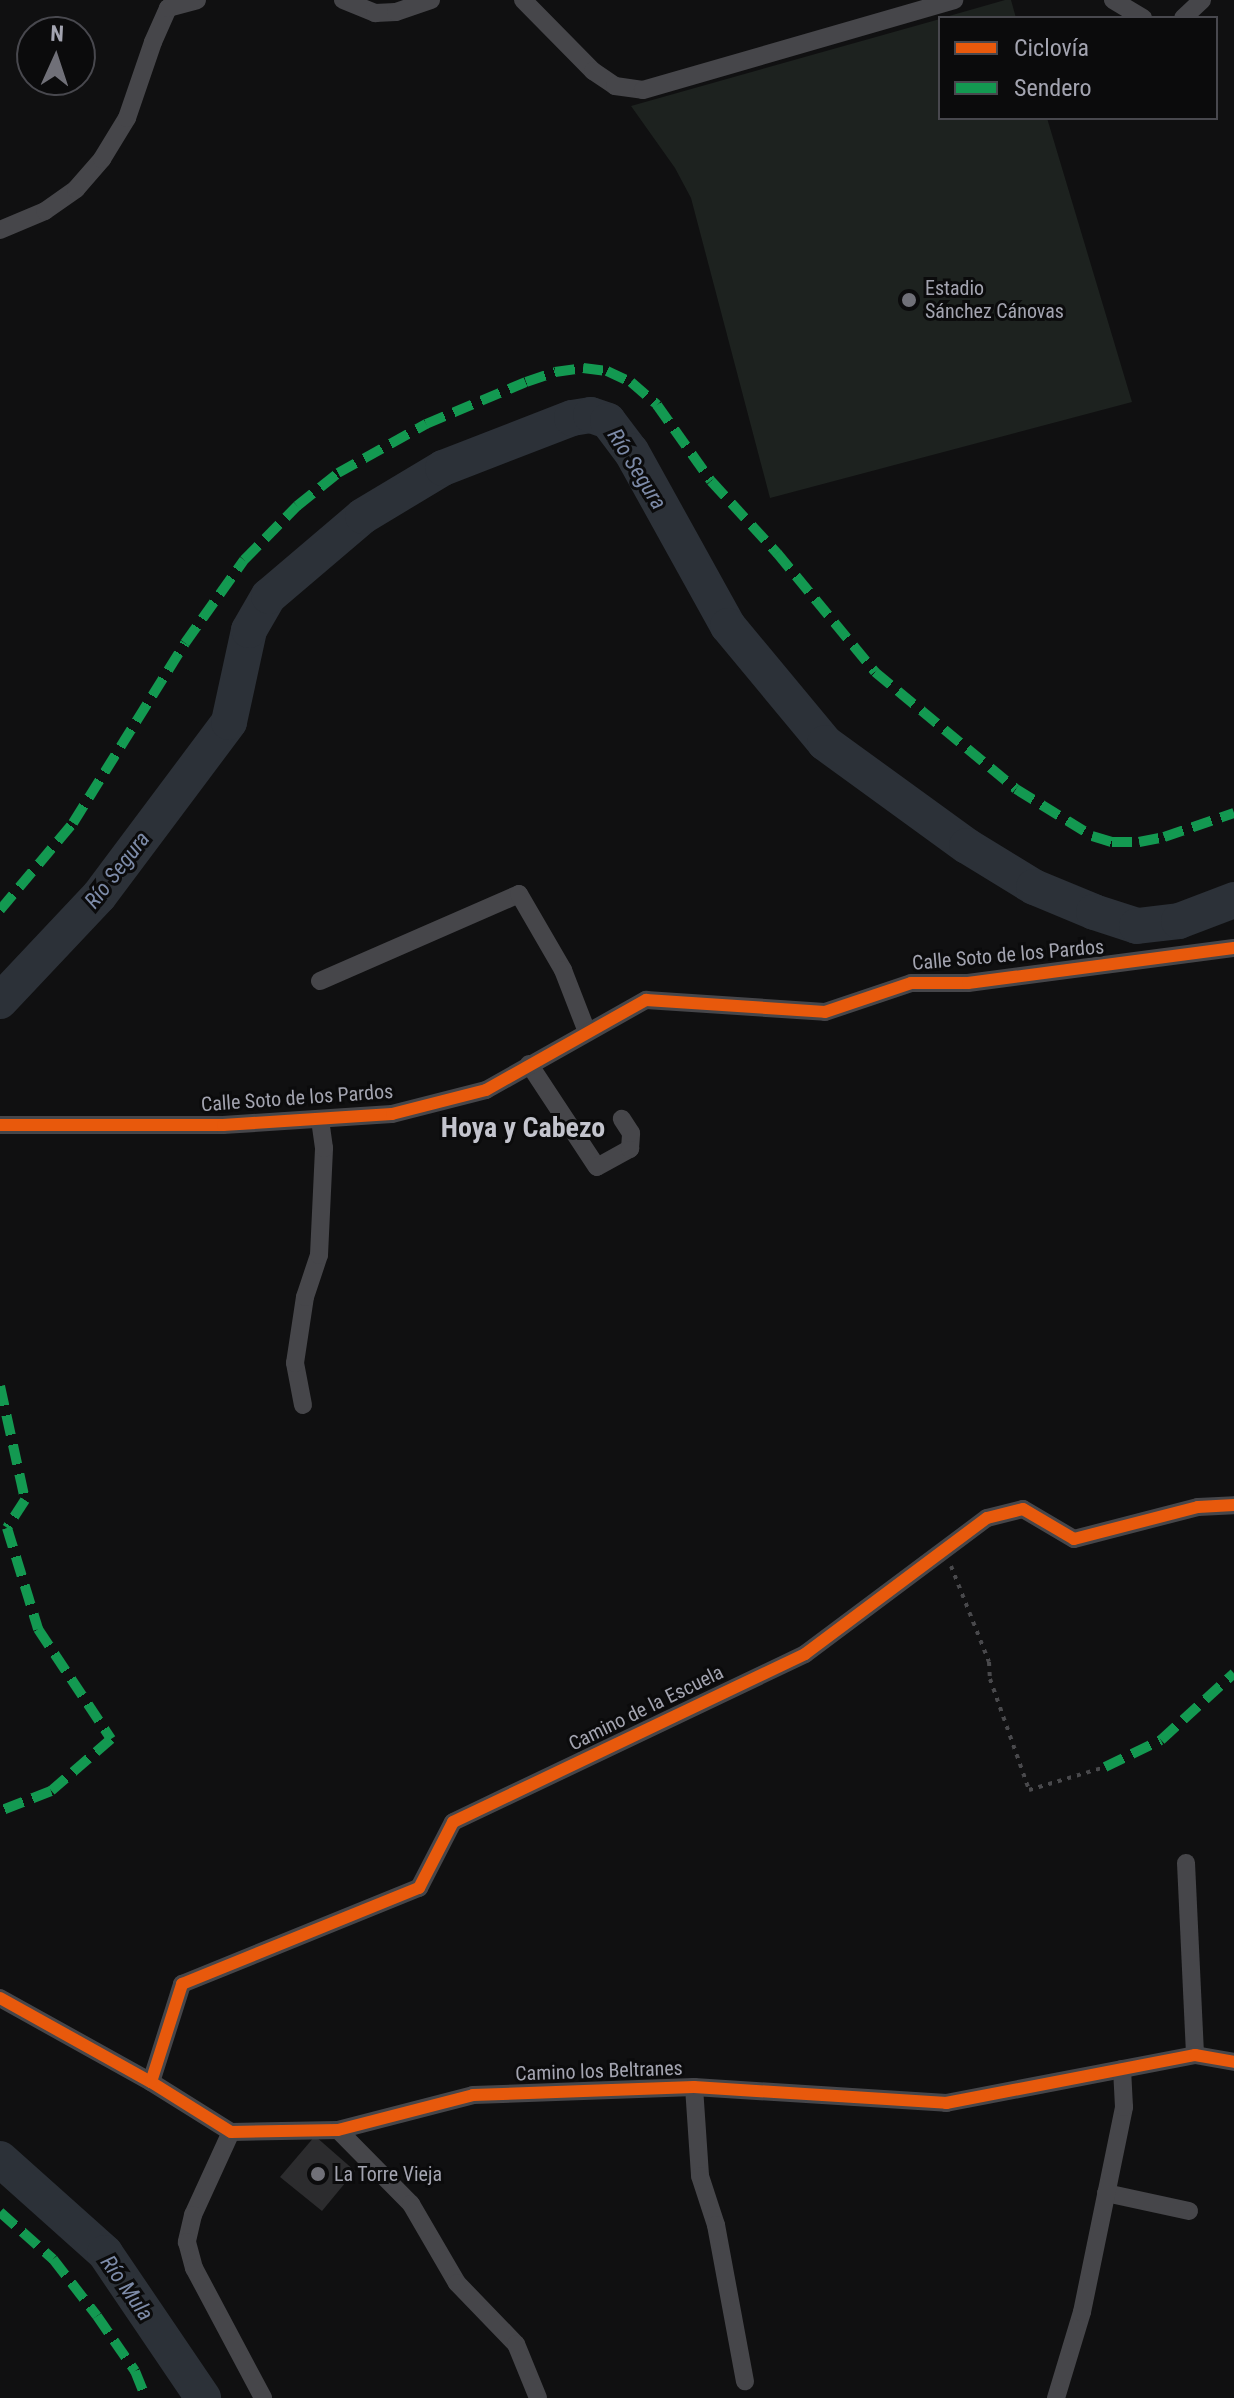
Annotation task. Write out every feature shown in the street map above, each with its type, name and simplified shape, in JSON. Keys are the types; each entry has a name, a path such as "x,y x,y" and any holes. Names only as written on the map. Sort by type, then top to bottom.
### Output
{"street":[{"path":"0,230 45,211 85,179 127,118 168,8 197,0"},
{"path":"343,0 375,13 396,12 431,0"},
{"path":"523,0 593,71 615,86 643,90 954,0"},
{"path":"1113,0 1140,16"},
{"path":"1185,16 1202,0"},
{"path":"320,981 519,894 563,970 587,1032"},
{"name":"Calle Soto de los Pardos","path":"0,1125 223,1125 392,1114 486,1090 646,1000 825,1012 911,983 968,983 1234,948"},
{"path":"529,1064 597,1167 630,1149 631,1133 622,1119"},
{"path":"303,1405 295,1363 305,1297 319,1255 324,1148 320,1119"},
{"name":"Camino de la Escuela","path":"151,2082 182,1984 419,1888 453,1822 805,1654 987,1518 1023,1509 1074,1539 1198,1507 1234,1505"},
{"path":"1186,1863 1195,2055"},
{"path":"0,1998 151,2082 231,2132 193,2215 187,2242 194,2268 263,2398"},
{"name":"Camino los Beltranes","path":"231,2132 338,2130 473,2095 694,2087 946,2103 1195,2055 1234,2062"},
{"path":"1059,2397 1082,2312 1124,2107 1122,2069"},
{"path":"694,2087 700,2176 716,2225 745,2381"},
{"path":"338,2130 411,2204 457,2283 516,2344 538,2398"},
{"path":"1106,2193 1189,2211"}],"path":[{"path":"944,1549 989,1662 990,1679 1029,1790 1105,1767"}],"shaded area":[{"path":"1011,0 1015,16 949,16"},
{"name":"Estadio Sánchez Cánovas","path":"938,20 938,120 1048,120 1132,402 770,498 691,198 675,168 631,106"}],"building":[{"name":"La Torre Vieja","path":"315,2136 355,2171 322,2211 280,2177"}],"waterway":[{"name":"Río Segura","path":"0,1001 99,896 229,722 249,630 269,596 363,516 443,468 572,418 591,415 608,421 631,451 728,626 825,743 967,846 1034,887 1094,912 1137,926 1179,921 1234,900"},
{"name":"Río Mula","path":"0,2159 105,2253 203,2398"}],"marked path":[{"path":"0,910 73,823 185,643 244,560 297,506 338,473 426,424 526,382 555,372 583,368 607,371 631,382 657,405 711,481 777,553 875,672 1016,789 1092,836 1112,842 1139,842 1164,837 1234,813"},
{"path":"0,1386 25,1500 7,1528 38,1629 111,1739 51,1791 0,1811"},
{"path":"1105,1767 1161,1740 1234,1673"},
{"path":"0,2212 53,2259 135,2371 146,2398"}],"cycle path":[{"path":"0,1125 223,1125 392,1114 486,1090 646,1000 825,1012 911,983 968,983 1234,948"},
{"path":"151,2082 182,1984 419,1888 453,1822 805,1654 987,1518 1023,1509 1074,1539 1198,1507 1234,1505"},
{"path":"0,1998 151,2082 231,2132 338,2130 473,2095 694,2087 946,2103 1195,2055 1234,2062"}],"place":[{"name":"Estadio Sánchez Cánovas","path":"909,300"},
{"name":"La Torre Vieja","path":"318,2174"}],"district":[{"name":"Hoya y Cabezo","path":"523,1128"}]}
